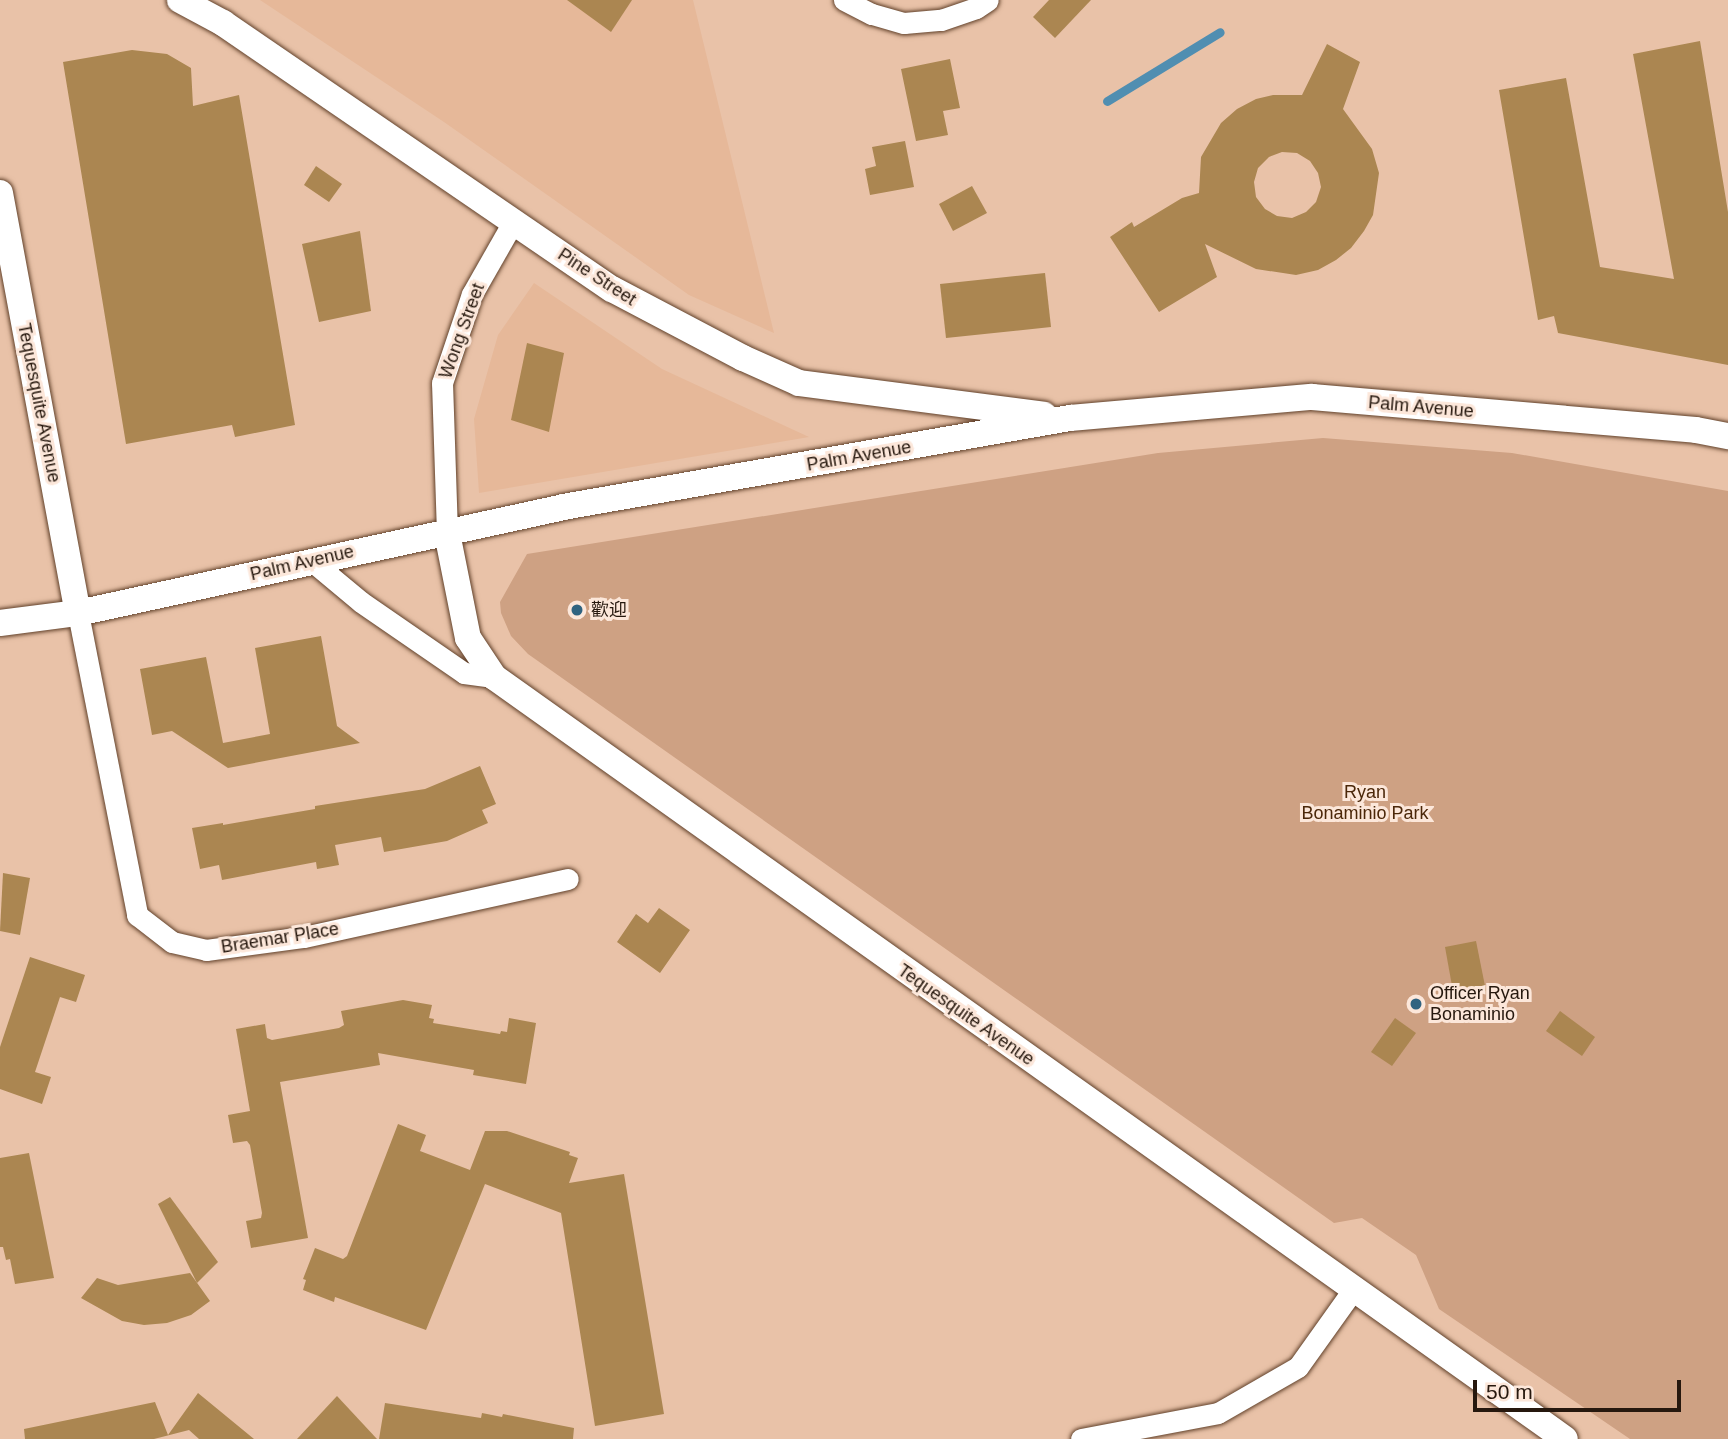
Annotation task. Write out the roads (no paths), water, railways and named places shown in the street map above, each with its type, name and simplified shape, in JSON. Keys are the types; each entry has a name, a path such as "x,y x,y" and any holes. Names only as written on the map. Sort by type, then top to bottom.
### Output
{"street":[{"name":"Pine Street","path":"180,0 233,29 625,297 743,358 799,383 1070,418"},
{"path":"844,0 872,14 904,23 941,20 976,8 988,0"},
{"name":"Tequesquite Avenue","path":"0,193 78,612"},
{"name":"Wong Street","path":"447,533 442,383 472,294 513,222"},
{"name":"Palm Avenue","path":"0,623 78,612 563,508 1070,418 1312,397 1696,430 1728,436"},
{"name":"Tequesquite Avenue","path":"447,533 468,638 494,677 1565,1439"},
{"path":"313,562 361,602 464,673 494,677"},
{"name":"Braemar Place","path":"78,612 137,915 172,942 205,950 304,937 568,879"},
{"path":"1081,1439 1219,1413 1298,1367 1353,1290"}],"waterway":[{"path":"1107,101 1220,32"}],"place":[{"name":"歡迎","path":"577,610"},
{"name":"Officer Ryan Bonaminio","path":"1416,1004"}],"park label":[{"name":"Ryan Bonaminio Park","path":"1365,803"}]}
